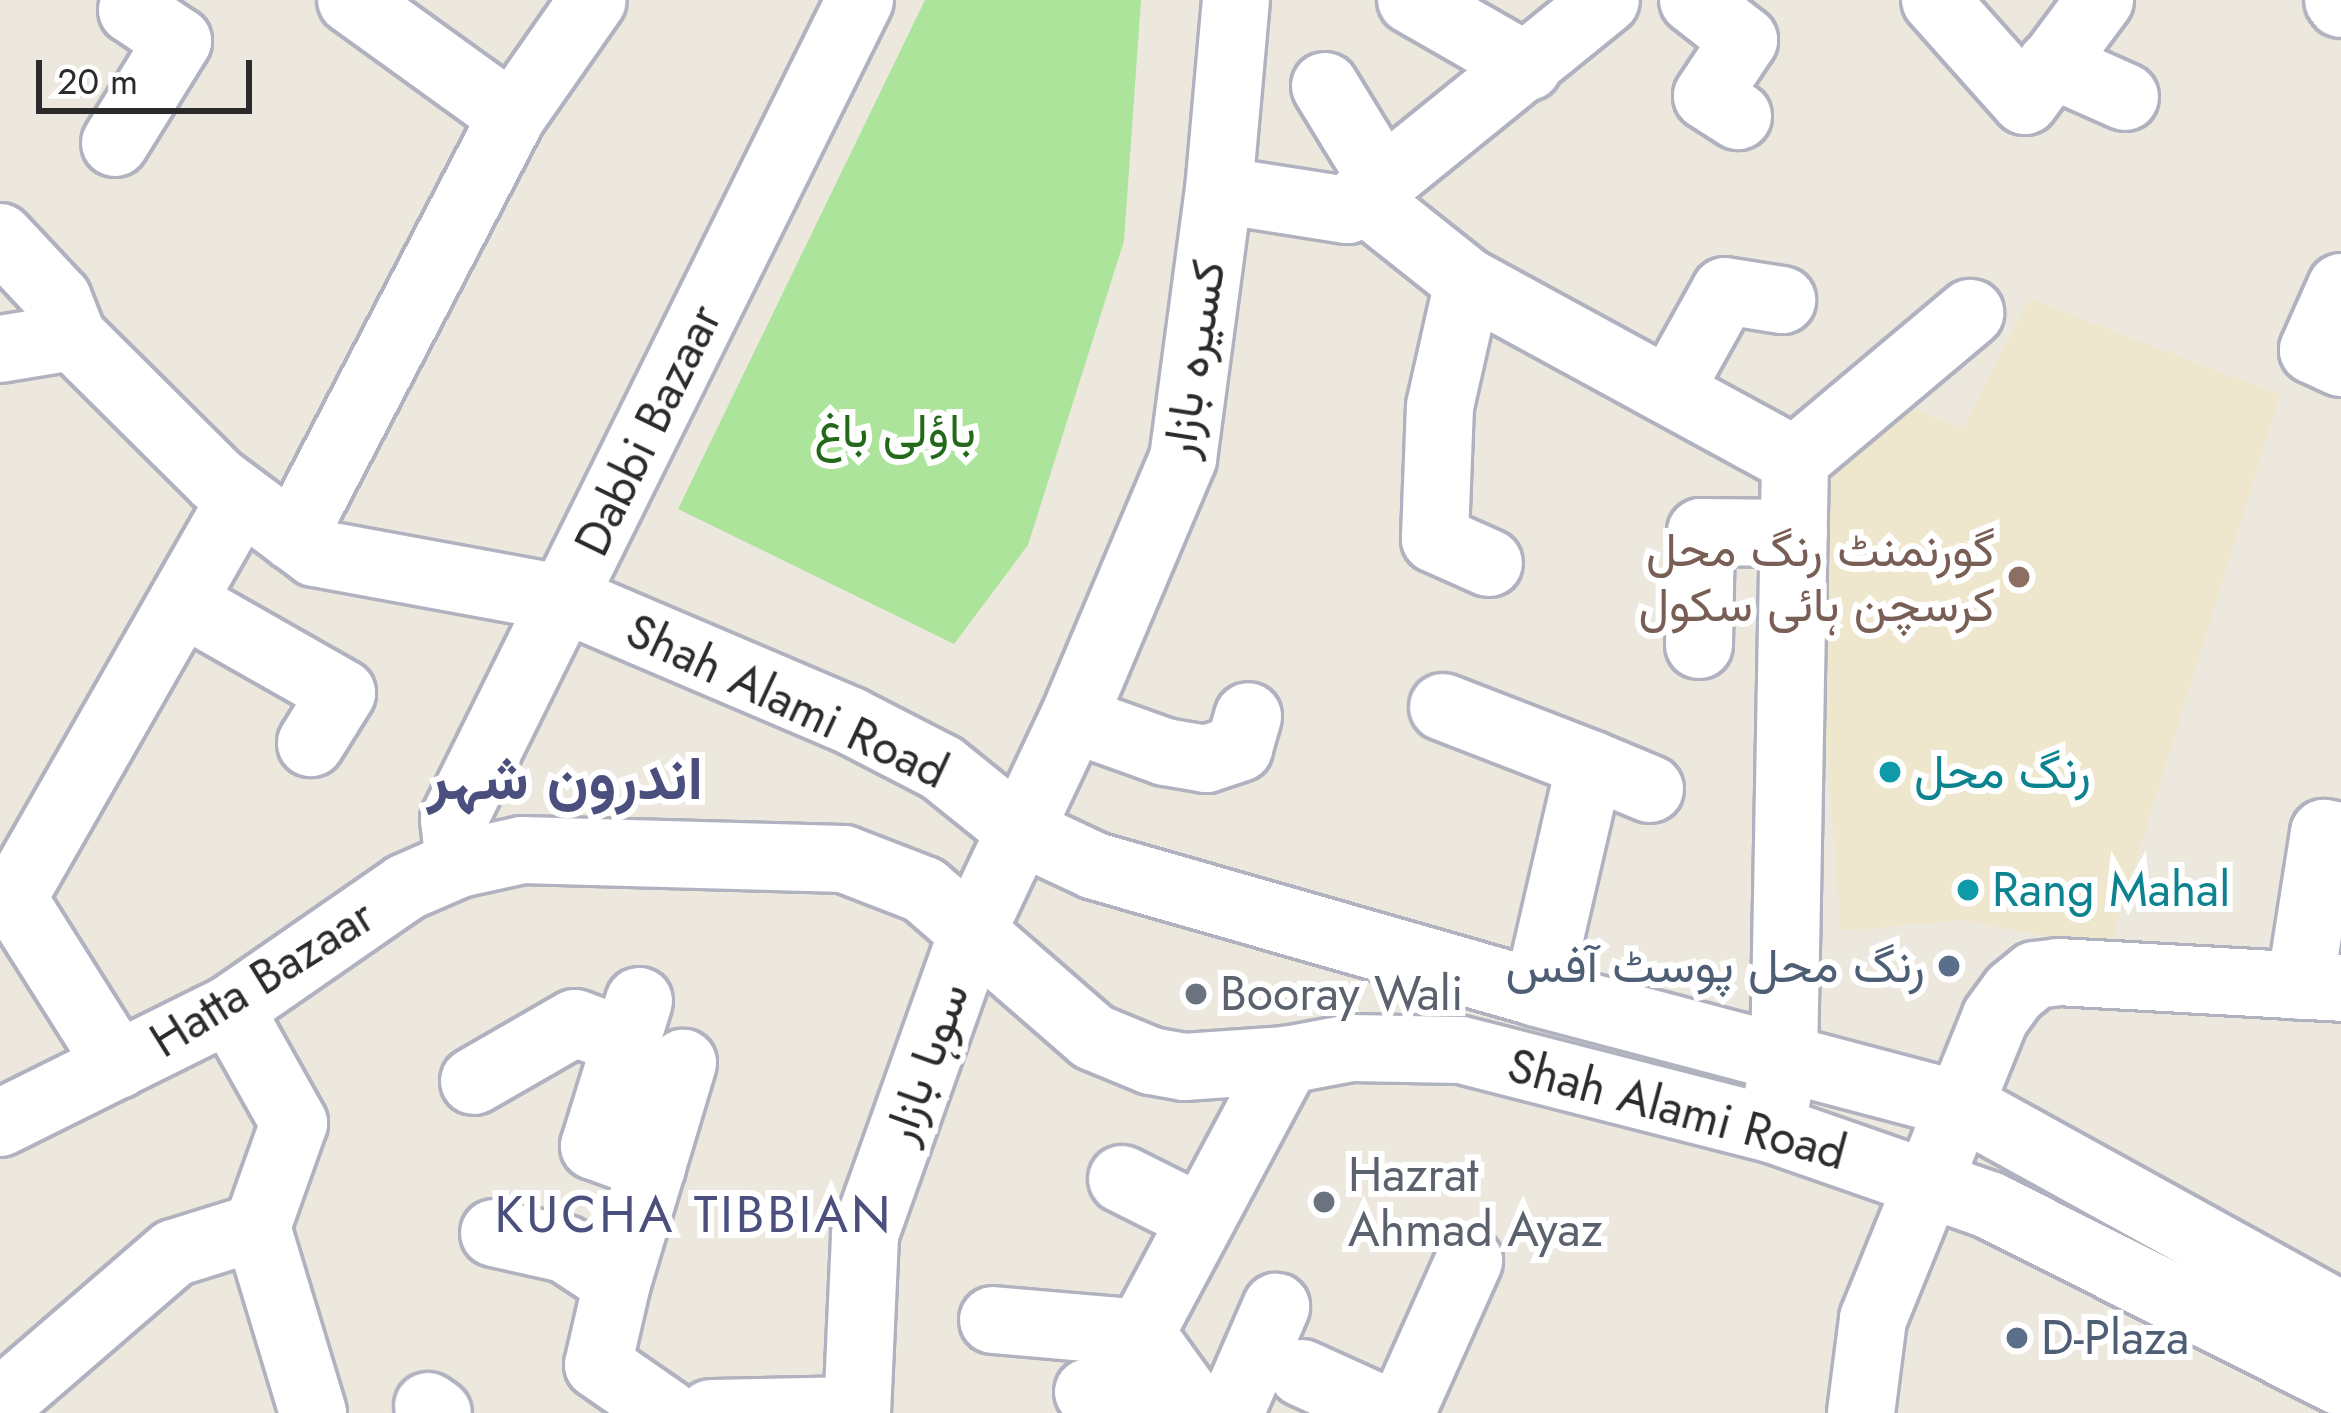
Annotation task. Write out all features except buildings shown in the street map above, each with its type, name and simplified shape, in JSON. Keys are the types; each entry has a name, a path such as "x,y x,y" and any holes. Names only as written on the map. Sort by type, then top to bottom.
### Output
{"street":[{"path":"115,142 178,41 132,10 139,0"},
{"path":"351,0 512,116"},
{"path":"293,537 512,116 592,0"},
{"name":"Dabbi Bazaar","path":"459,863 454,819 860,0"},
{"name":"کسیرہ بازار","path":"1021,831 1183,459 1219,190 1236,0"},
{"path":"1219,190 1347,210 1606,0"},
{"path":"1693,0 1744,40 1708,96 1738,116"},
{"path":"1935,0 2008,76 2025,101 2100,0"},
{"path":"1424,3 1528,67"},
{"path":"2051,64 2125,97"},
{"path":"1325,86 1372,189 1468,283 1795,460"},
{"name":"Shah Alami Road","path":"0,237 58,299 74,337 241,499 315,553 565,598 848,720 942,768 1021,831 1095,866 1537,993 1960,1105 2341,1315"},
{"path":"1468,283 1440,406 1435,538 1489,563"},
{"path":"2341,287 2313,350 2341,364"},
{"path":"1670,390 1725,291 1782,300"},
{"path":"1771,1129 1784,1059 1795,460 1970,313"},
{"path":"0,349 74,337"},
{"path":"118,1065 6,902 241,499"},
{"path":"1699,645 1701,532 1794,533"},
{"path":"182,602 342,693 311,743"},
{"path":"1443,707 1650,789"},
{"path":"1073,719 1165,752 1206,759 1239,748 1248,716"},
{"path":"1537,993 1590,764"},
{"name":"سوہا بازار","path":"857,1411 865,1234 974,928 1021,831"},
{"path":"1861,1413 1873,1319 1995,1018 2035,975 2320,987 2324,833 2341,836"},
{"name":"Shah Alami Road","path":"459,863 522,850 844,859 903,878 974,928 1093,1036 1128,1053 1184,1067 1288,1060 1351,1048 1461,1050 1771,1129 1926,1181 2093,1253 2341,1382"},
{"name":"Hatta Bazaar","path":"0,1123 230,1009 406,887 459,863"},
{"path":"230,1009 294,1124 257,1227 314,1413"},
{"path":"474,1081 575,1024 649,1036 594,1145 652,1167 598,1365 667,1413"},
{"path":"1187,1386 1202,1219 1288,1060"},
{"path":"1122,1179 1202,1219"},
{"path":"3,1395 174,1253 257,1227"},
{"path":"494,1233 565,1249 617,1283"},
{"path":"1401,1413 1469,1261"},
{"path":"1088,1392 1187,1386 1276,1306"},
{"path":"993,1320 1187,1386"},
{"path":"1302,1372 1390,1413"},
{"path":"711,1413 857,1411"}],"shaded area":[{"name":"گورنمنٹ رنگ محل کرسچن ہائی سکول","path":"2030,299 2280,395 2109,949 1963,920 1841,931 1806,477 1899,404 1962,428"}],"green space":[{"name":"باؤلی باغ","path":"925,0 1141,0 1124,241 1028,545 954,644 678,509"}],"place":[{"name":"گورنمنٹ رنگ محل کرسچن ہائی سکول","path":"2019,577"},
{"name":"رنگ محل","path":"1890,772"},
{"name":"Rang Mahal","path":"1968,890"},
{"name":"رنگ محل پوسٹ آفس","path":"1949,966"},
{"name":"Booray Wali","path":"1196,994"},
{"name":"Hazrat Ahmad Ayaz","path":"1324,1202"},
{"name":"D-Plaza","path":"2017,1338"}],"district":[{"name":"اندرون شہر","path":"565,778"},
{"name":"KUCHA TIBBIAN","path":"694,1214"}]}
